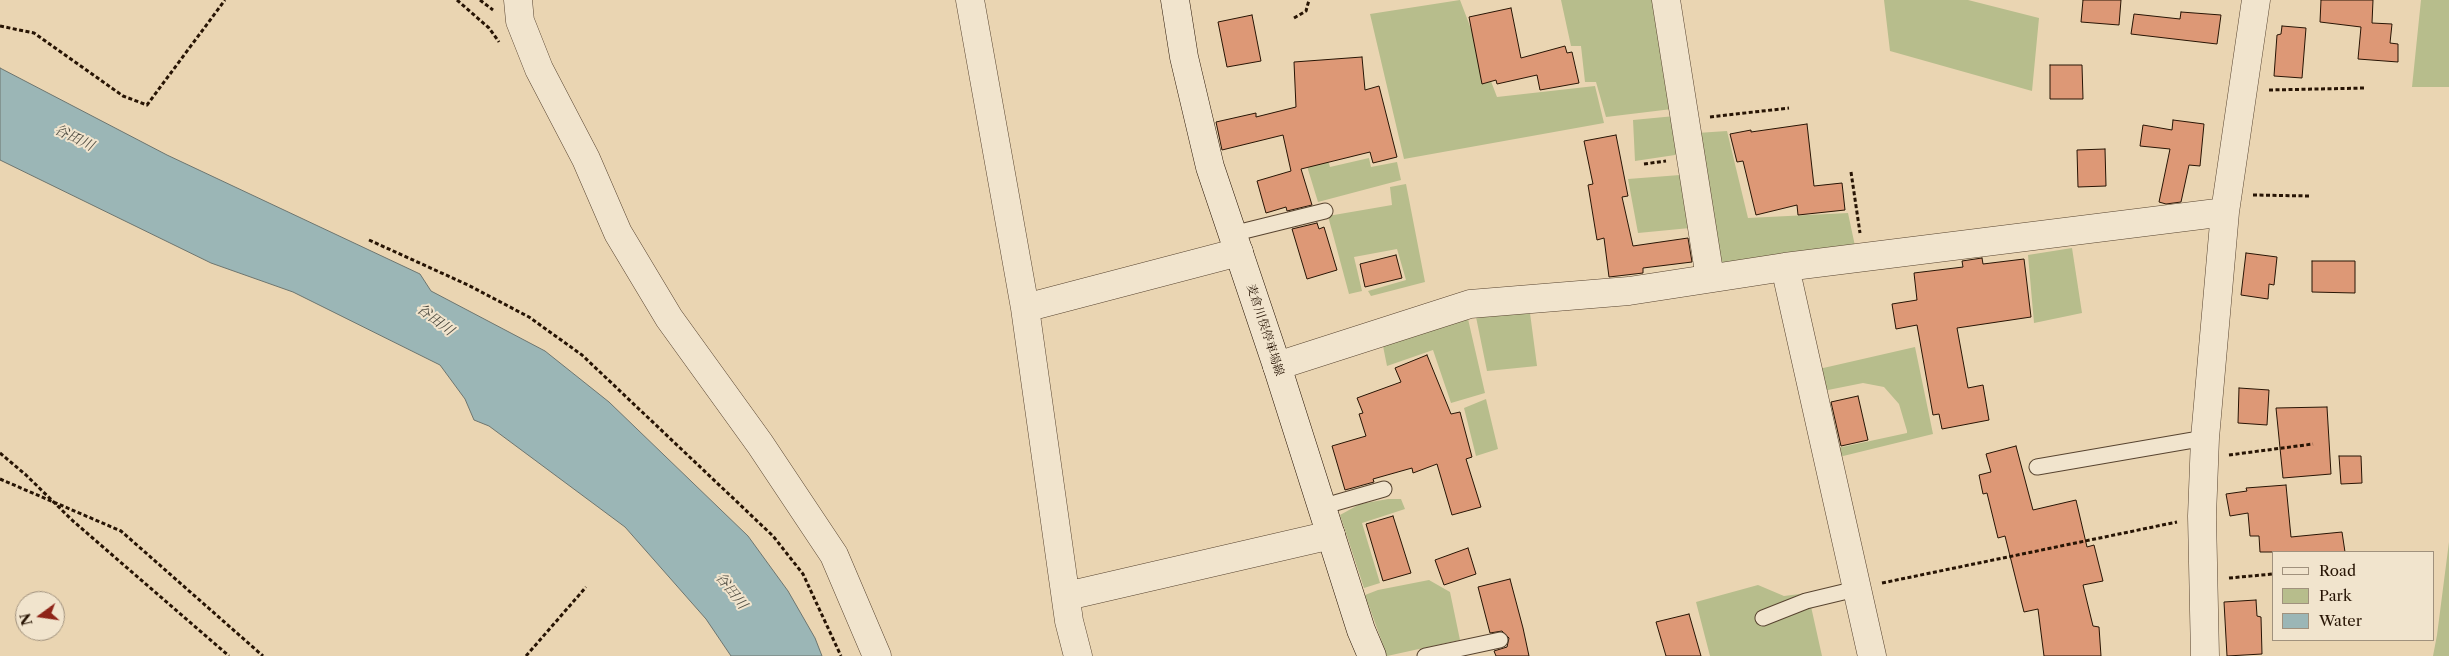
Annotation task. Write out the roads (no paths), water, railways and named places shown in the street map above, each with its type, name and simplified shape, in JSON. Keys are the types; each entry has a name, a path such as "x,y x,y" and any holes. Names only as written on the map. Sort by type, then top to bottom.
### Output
{"street":[{"path":"518,0 520,20 539,69 586,159 618,233 669,318 760,444 834,555 877,656"},
{"path":"970,0 1025,308 1069,621 1078,656"},
{"name":"麦倉川俣停車場線","path":"1175,0 1193,100 1210,167 1277,366 1361,630 1372,656"},
{"path":"1666,0 1710,278"},
{"path":"2205,656 2202,516 2205,448 2226,203 2256,0"},
{"path":"1277,366 1470,304 1629,292 1785,266 2226,203"},
{"path":"1025,308 1236,243"},
{"path":"1785,266 1872,656"},
{"path":"1067,596 1330,535"}],"lane":[{"path":"1236,243 1325,210"},
{"path":"2037,467 2205,448"},
{"path":"1322,507 1384,489"},
{"path":"1762,618 1806,601 1856,589"},
{"path":"1425,656 1500,640"}],"water":[{"name":"谷田川","path":"0,68 167,155 420,274 431,291 545,351 609,402 748,536 788,591 815,638 822,656 731,656 706,619 625,527 489,426 474,420 465,399 440,365 293,292 211,263 0,160"}]}
